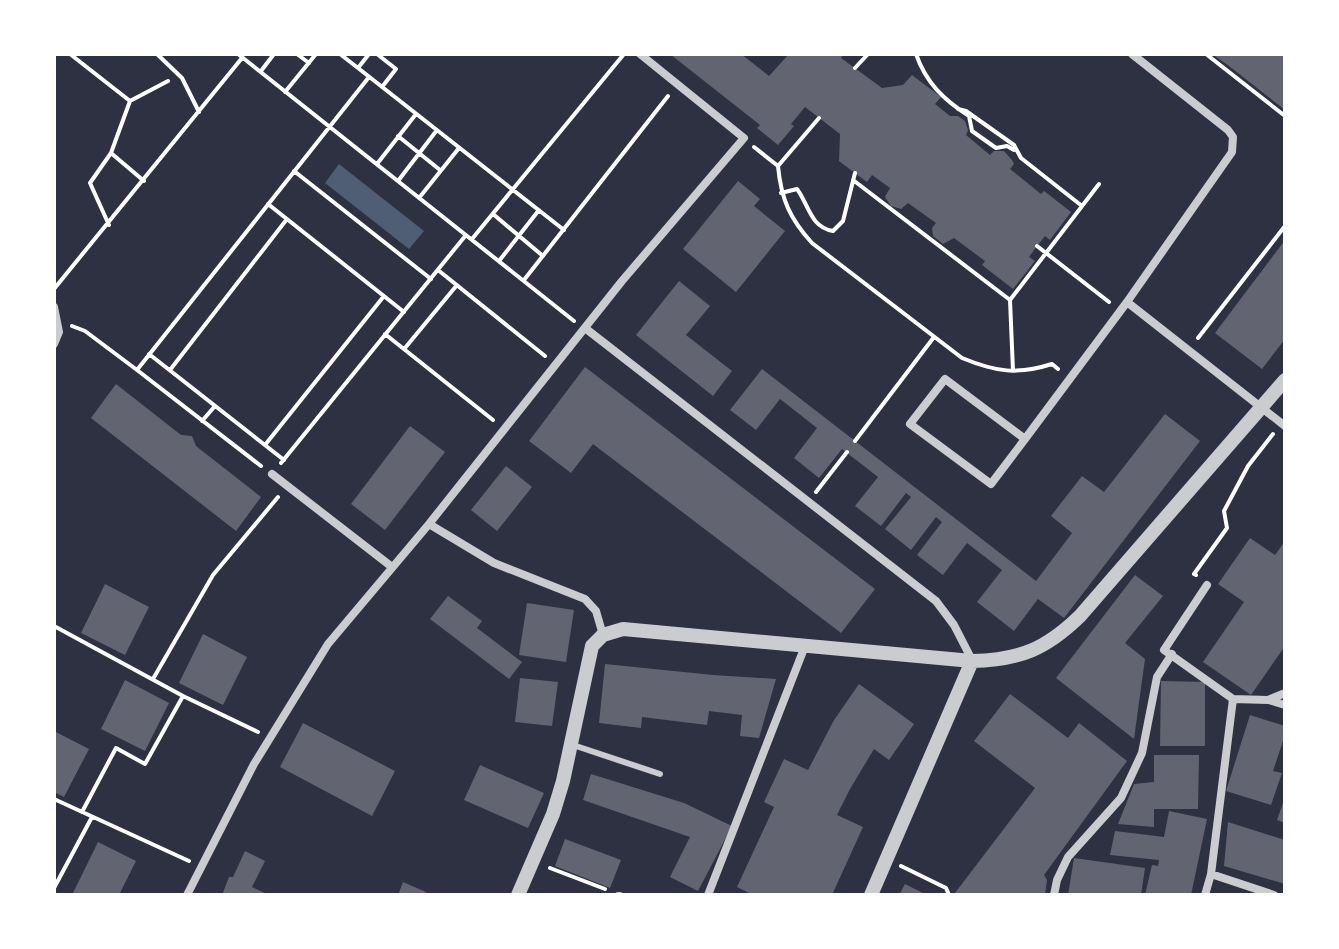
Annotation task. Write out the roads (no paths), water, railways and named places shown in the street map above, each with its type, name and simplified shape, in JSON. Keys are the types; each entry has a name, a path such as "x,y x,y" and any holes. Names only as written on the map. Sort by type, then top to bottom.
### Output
{"street":[{"path":"187,895 254,764 328,644 744,138 640,54"},
{"path":"1025,439 945,379 910,424 991,484 1025,439 1069,377 1124,306 1227,160 1234,145 1228,130 1132,54"},
{"path":"1124,306 1189,351 1283,425"},
{"path":"54,307 59,332 54,344"},
{"path":"585,328 807,504 936,601 954,625 972,661 871,895"},
{"path":"518,895 553,814 571,745 587,661 592,646 603,635 623,629 972,661 1008,660 1063,633 1285,380"},
{"path":"272,474 392,567"},
{"path":"429,524 494,563 585,599 596,611 603,635"},
{"path":"1207,585 1164,650 1233,699 1268,700 1285,705"},
{"path":"708,895 805,646"},
{"path":"1054,895 1068,857 1121,798 1142,753 1157,677 1172,654"},
{"path":"1268,700 1285,693"},
{"path":"1205,895 1211,874 1233,699"},
{"path":"1211,874 1274,895"}],"lane":[{"path":"571,745 660,774"}],"water":[{"path":"339,164 424,231 409,249 325,183"}]}
